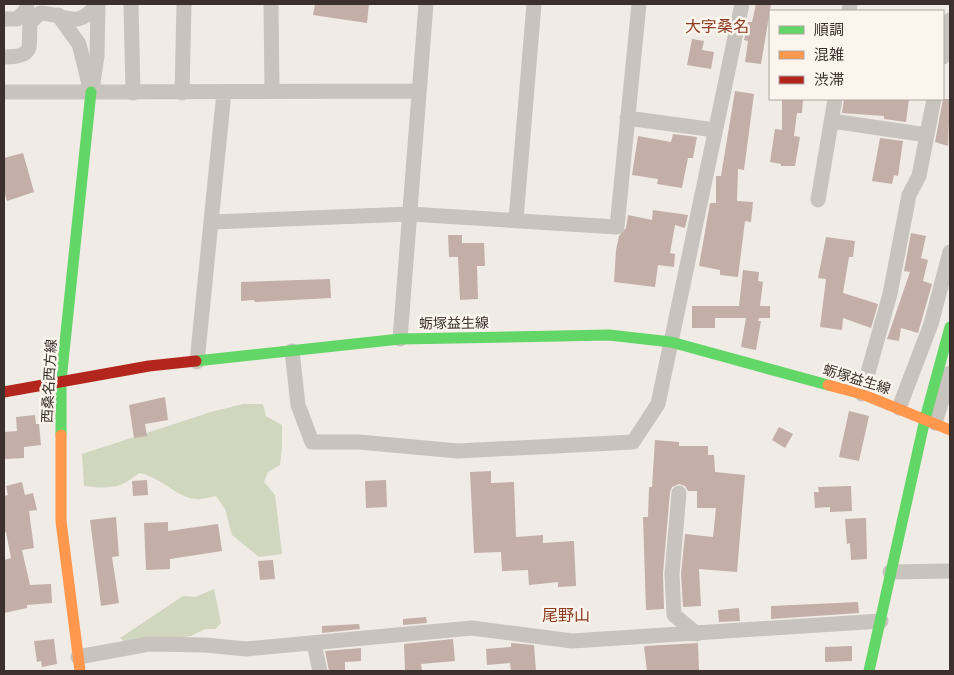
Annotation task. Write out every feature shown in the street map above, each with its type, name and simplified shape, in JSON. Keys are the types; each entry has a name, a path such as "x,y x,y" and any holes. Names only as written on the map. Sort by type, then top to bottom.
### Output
{"street":[{"path":"4,19 11,21 17,19 26,10 27,4"},
{"path":"46,4 62,18 79,44 91,92"},
{"path":"4,57 19,57 27,53 31,46 30,23 40,13 48,13 72,20 84,18 98,4"},
{"path":"91,92 97,56 98,4"},
{"path":"131,4 133,93"},
{"path":"182,93 184,4"},
{"path":"271,4 272,91"},
{"path":"400,339 426,4"},
{"path":"516,219 534,4"},
{"path":"212,222 410,214 617,226 639,4"},
{"path":"292,351 298,405 312,442 359,442 458,451 633,442 658,404 742,4"},
{"path":"944,52 950,20"},
{"path":"4,92 419,91"},
{"name":"西桑名西方線","path":"79,664 60,521 61,381 91,92"},
{"path":"197,362 224,92"},
{"path":"818,200 835,100"},
{"path":"862,394 882,326 910,195 919,176 934,100"},
{"path":"628,118 715,130"},
{"path":"832,121 927,135"},
{"path":"899,408 932,324 950,252"},
{"path":"869,671 890,572 930,421 950,327"},
{"name":"蛎塚益生線","path":"4,392 148,366 400,339 609,335 670,342 862,394 950,430"},
{"path":"930,421 950,373"},
{"path":"679,493 672,574 674,614 697,634"},
{"path":"890,572 950,571"},
{"path":"79,664 150,644 214,645 246,649 472,628 572,641 697,634 825,623 881,621"},
{"path":"314,644 320,671"}],"green space":[{"path":"243,404 263,404 266,416 282,425 280,465 268,472 264,482 275,495 282,554 259,557 232,535 225,509 216,496 201,499 189,498 154,478 139,473 126,482 114,487 84,486 82,454 211,412"},
{"path":"214,589 221,623 215,629 205,629 191,636 172,639 124,641 120,638 183,596 195,597"}],"building":[{"path":"315,4 369,4 367,23 313,15"},
{"path":"756,4 771,4 761,64 745,62 748,41 744,40 748,22 752,22"},
{"path":"692,39 704,41 702,50 714,52 711,69 687,65"},
{"path":"735,91 754,94 744,170 738,169 737,201 753,202 751,222 745,221 738,277 720,275 720,270 699,266 710,203 716,203 716,176 721,176"},
{"path":"950,99 948,146 935,142 943,100"},
{"path":"782,100 803,100 802,113 797,113 794,136 800,137 795,166 781,166 781,164 770,162 775,129 782,130"},
{"path":"844,100 909,100 906,122 884,119 884,116 842,113"},
{"path":"673,134 697,137 693,158 688,158 682,188 657,184 658,179 632,175 638,136 671,142"},
{"path":"880,138 903,141 898,176 894,175 892,184 872,181"},
{"path":"23,153 34,192 7,201 4,191 4,158"},
{"path":"653,210 688,215 685,228 675,225 670,253 675,254 674,267 658,265 655,287 614,282 616,250 619,236 626,228 628,215 652,220"},
{"path":"911,233 926,236 921,258 928,260 923,281 932,284 918,333 901,328 899,341 887,339 910,272 904,271"},
{"path":"448,235 462,235 462,243 484,243 485,266 477,266 478,299 460,300 458,257 449,257"},
{"path":"826,237 855,241 853,257 849,257 843,293 878,304 871,328 843,318 842,330 820,327 826,279 818,278"},
{"path":"743,270 759,272 758,281 763,282 760,306 770,306 770,318 759,318 758,321 761,321 756,350 741,347 746,318 715,318 715,328 692,328 692,306 739,306"},
{"path":"330,279 331,298 241,301 241,282"},
{"path":"165,397 168,420 145,424 147,436 134,438 129,405"},
{"path":"849,411 869,416 859,461 839,457"},
{"path":"35,415 36,424 39,424 41,445 24,447 24,458 5,459 4,432 17,431 16,417"},
{"path":"779,427 793,434 785,448 772,440"},
{"path":"655,440 679,442 679,446 708,446 708,455 714,455 715,472 745,475 737,572 699,569 701,606 683,607 681,574 685,534 713,537 716,508 697,508 697,491 688,491 685,486 679,484 672,487 670,492 663,573 664,609 646,610 643,517 648,517 649,487 652,487"},
{"path":"491,471 491,483 514,482 516,537 543,535 543,543 574,541 576,586 558,587 558,582 529,585 528,570 502,571 501,552 474,553 470,472"},
{"path":"147,480 148,495 133,496 132,481"},
{"path":"386,480 387,507 366,508 365,481"},
{"path":"22,482 25,495 33,493 37,510 29,511 34,548 22,550 30,585 51,584 52,603 27,605 27,608 4,613 4,560 11,558 6,532 4,533 4,496 8,495 6,486"},
{"path":"851,486 852,511 830,512 830,507 815,508 814,492 819,492 818,487"},
{"path":"116,517 119,556 112,557 119,603 101,606 90,520"},
{"path":"866,518 867,559 851,560 850,543 847,544 845,519"},
{"path":"168,522 168,531 218,524 222,551 170,559 170,569 146,570 144,523"},
{"path":"273,560 275,579 260,580 258,561"},
{"path":"858,602 859,613 771,619 771,606"},
{"path":"739,608 740,621 719,622 718,610"},
{"path":"426,617 427,623 403,625 403,619"},
{"path":"359,624 360,629 322,633 322,626"},
{"path":"54,639 57,664 42,667 41,661 37,662 34,641"},
{"path":"453,639 455,661 421,664 422,671 405,671 404,644"},
{"path":"511,643 534,645 536,671 511,671 510,663 487,665 486,649 511,647"},
{"path":"698,643 699,671 647,671 644,647"},
{"path":"852,646 852,661 825,662 825,647"},
{"path":"361,648 361,661 345,662 345,671 329,671 325,651"}],"traffic: fast":[{"path":"61,435 61,381 91,92"},
{"path":"869,671 925,419 950,327"},
{"path":"196,361 400,339 609,335 671,342 828,385"}],"traffic: slow":[{"path":"828,385 862,394 950,430"},
{"path":"61,435 61,521 80,671"}],"traffic: jam":[{"path":"4,392 149,366 196,361"}],"district":[{"name":"大字桑名","path":"717,26"},
{"name":"尾野山","path":"566,615"}]}
